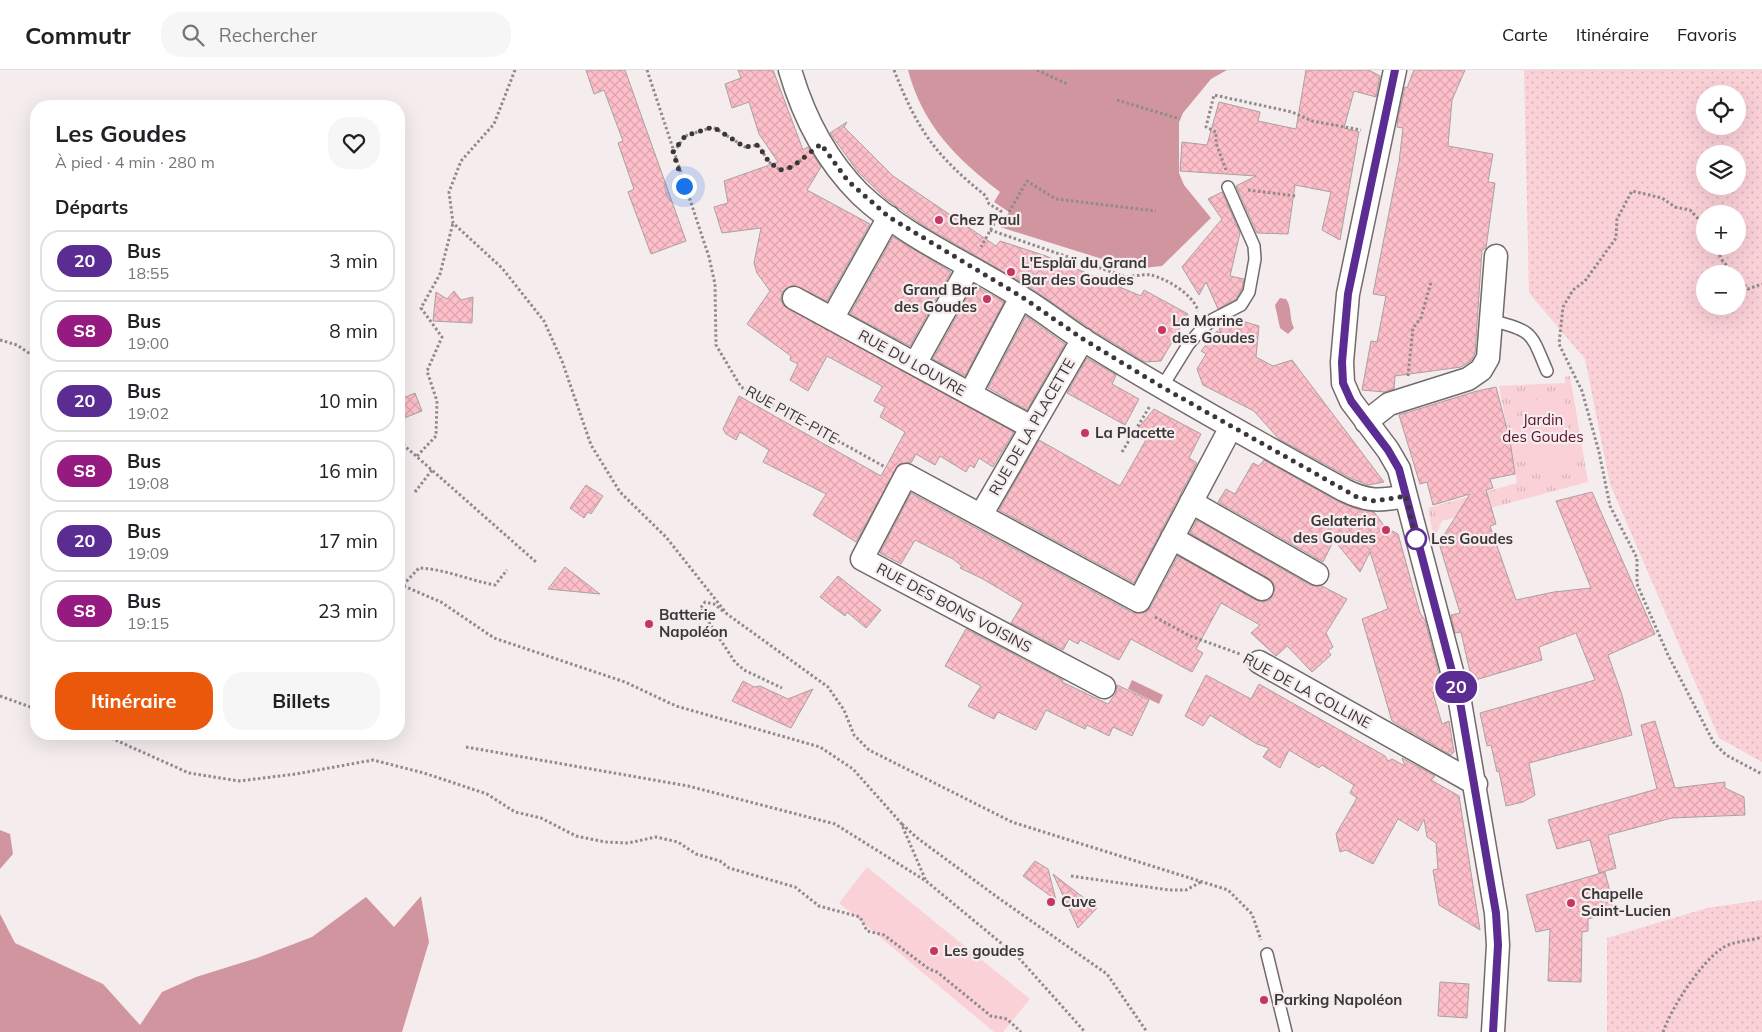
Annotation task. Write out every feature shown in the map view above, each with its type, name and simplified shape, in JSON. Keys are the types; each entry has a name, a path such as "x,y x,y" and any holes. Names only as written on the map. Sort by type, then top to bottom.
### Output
{"street":[{"path":"790,70 802,107 821,144 848,181 889,217 969,267 1022,297 1083,339 1162,387 1231,428 1357,497 1375,501 1406,496"},
{"path":"1394,70 1348,294 1342,362 1345,389 1366,422 1395,461 1406,496 1460,702 1476,784 1497,932 1493,1032"},
{"path":"832,319 889,217"},
{"path":"1366,422 1389,404 1409,396 1468,379 1477,374 1488,358 1496,256"},
{"path":"915,364 969,267"},
{"path":"970,394 1022,297"},
{"name":"RUE DU LOUVRE","path":"794,298 1032,427"},
{"name":"RUE DE LA PLACETTE","path":"981,515 1083,339"},
{"path":"906,474 1139,601 1231,428"},
{"name":"RUE DES BONS VOISINS","path":"906,474 862,559 1104,687"},
{"path":"1191,502 1317,574"},
{"path":"1172,538 1262,589"},
{"name":"RUE DE LA COLLINE","path":"1259,662 1476,784"}],"lane":[{"path":"1162,387 1188,345 1202,328 1212,320 1241,305 1252,283 1255,259 1254,246 1228,187"},
{"path":"1491,320 1523,328 1533,338 1547,371"},
{"path":"1267,954 1286,1032"}],"path":[{"path":"417,456 436,436 438,402 427,371 442,337 422,308 440,274 453,223 449,192 461,161 494,124 514,70"},
{"name":"RUE PITE-PITE","path":"647,70 709,257 715,284 716,345 741,387 881,465 906,474"},
{"path":"894,70 907,103 924,135 945,161 986,196 989,204 1001,211 969,267"},
{"path":"1037,70 1067,84"},
{"path":"1296,196 1228,187 1227,171 1216,143 1216,132 1206,127 1214,94 1292,112 1312,121 1381,134"},
{"path":"1117,100 1180,119"},
{"path":"673,152 685,136 713,127 745,147 758,145 769,162 780,170 792,167 821,144"},
{"path":"1009,212 1027,181 1056,199 1156,211"},
{"path":"1696,216 1690,210 1675,207 1662,198 1632,191 1617,219 1616,238 1585,281 1573,290 1563,307 1559,344 1582,391 1599,452 1610,506 1637,558 1637,584 1668,655 1714,743 1726,755 1762,774"},
{"path":"453,223 502,268 544,321 562,361 591,445 620,492 666,537 727,614"},
{"path":"990,230 1126,277 1150,275 1176,287 1196,304 1202,328"},
{"path":"1409,396 1408,363 1413,328 1421,318 1431,282"},
{"path":"1746,287 1748,289 1762,284"},
{"path":"0,340 17,345 30,354"},
{"path":"1122,452 1162,387"},
{"path":"405,447 536,562"},
{"path":"415,492 432,470"},
{"path":"405,580 419,568 442,569 467,580 495,585 507,570"},
{"path":"405,586 441,602 494,638 625,682 676,706 820,748 852,769 916,837 997,897 1107,974 1147,1032"},
{"name":"RUE DE LA COLLINE","path":"1139,601 1154,616 1190,636 1218,644 1259,662"},
{"path":"782,688 744,670 735,662 700,609 705,602 714,604 828,687 844,710 854,735 868,750 1012,822 1228,890 1252,914 1267,954"},
{"path":"0,696 30,707"},
{"path":"115,740 189,773 239,781 296,774 373,760 424,773 487,794 515,812 540,818 576,836 605,842 628,843 656,837 678,842 696,854 720,861 729,868 794,887 819,906 860,917 866,931 884,935 929,969 937,972 991,1016 1007,1019 1021,1032"},
{"path":"466,747 688,786 835,824 926,881 1018,957 1086,1032"},
{"path":"901,823 926,881"},
{"path":"1072,876 1169,890 1186,890 1202,881"},
{"path":"1663,1032 1668,1019 1704,965 1722,948 1762,937"}],"green space":[{"path":"1524,70 1762,70 1762,762 1719,738 1610,484 1585,359 1529,293"},
{"name":"Jardin des Goudes","path":"1570,376 1588,482 1442,521 1434,539 1428,508 1517,483 1499,386 1565,383 1565,377"},
{"path":"1563,396 1574,465 1534,471 1523,402"},
{"name":"Les goudes","path":"867,867 1030,999 1003,1032 994,1032 839,903"},
{"path":"1762,900 1762,1032 1607,1032 1607,938 1707,908"}],"shaded area":[{"path":"908,70 1227,70 1211,79 1183,113 1179,122 1179,173 1184,185 1211,218 1162,266 1134,269 1000,227 1009,212 994,202 1000,192 969,166 943,139 923,108 914,90"},
{"path":"1280,298 1286,299 1289,305 1294,328 1288,334 1280,328 1275,305"},
{"path":"1132,680 1163,695 1159,704 1128,689"},
{"path":"0,830 10,834 13,854 0,869"},
{"path":"421,896 429,942 402,1032 0,1032 0,914 15,943 103,984 140,1025 162,992 196,977 257,958 312,937 366,897 394,927"}],"building":[{"path":"586,70 625,70 686,241 651,254 628,192 634,189 618,143 623,141 604,90 594,94"},
{"path":"738,70 773,70 803,150 808,147 821,167 807,190 870,224 827,301 793,285 782,292 781,299 783,305 1014,432 993,467 979,458 974,468 970,465 966,472 940,456 935,465 916,454 911,463 899,464 856,542 813,515 826,494 763,462 769,450 740,432 736,440 726,434 723,429 739,396 881,476 905,432 880,417 885,407 874,401 882,387 880,385 827,356 808,391 790,380 798,364 790,360 791,356 747,324 770,291 757,273 754,263 761,228 722,233 714,207 728,203 724,181 778,162 759,134 749,102 732,108 725,84 741,78"},
{"path":"1306,70 1369,70 1380,76 1376,97 1354,91 1344,128 1359,132 1340,240 1322,230 1331,192 1295,185 1288,234 1257,233 1236,186 1256,176 1180,171 1182,142 1207,145 1219,102 1260,112 1258,121 1296,129"},
{"path":"1414,70 1465,70 1452,100 1448,146 1493,154 1488,182 1495,183 1486,248 1482,250 1475,354 1471,361 1461,367 1395,376 1394,389 1384,392 1362,390 1371,341 1377,342 1386,296 1373,294 1399,162 1403,128 1397,127 1398,118 1405,87 1407,88"},
{"path":"847,122 844,127 893,176 996,246 1000,241 1046,256 1141,296 1144,290 1188,314 1161,361 1145,362 1092,330 1028,286 924,226 886,199 858,172 830,133"},
{"path":"1222,192 1240,233 1230,276 1244,279 1242,289 1236,299 1218,309 1206,282 1199,295 1182,267 1222,219 1208,199"},
{"path":"893,237 951,272 910,346 850,314"},
{"path":"974,285 1004,302 965,376 933,359"},
{"path":"454,291 461,300 473,297 472,323 433,321 436,292 447,299"},
{"path":"1026,316 1065,344 1027,410 988,388"},
{"path":"1232,318 1259,326 1256,357 1273,366 1292,360 1384,482 1368,485 1350,478 1279,439 1254,411 1203,385 1197,369 1206,354 1201,351 1217,331 1221,333 1219,329 1225,322"},
{"path":"1087,358 1116,375 1112,384 1139,399 1125,425 1067,393"},
{"path":"1496,387 1510,441 1515,474 1490,479 1493,488 1486,490 1496,524 1490,526 1516,600 1554,592 1591,588 1556,501 1592,492 1655,634 1608,655 1622,695 1632,735 1529,763 1535,795 1523,802 1506,806 1499,771 1497,772 1491,745 1487,746 1480,713 1595,680 1576,633 1539,647 1542,660 1472,681 1461,632 1455,633 1451,615 1460,613 1439,543 1470,494 1433,505 1427,482 1420,484 1399,415"},
{"path":"415,393 422,411 405,418 405,397"},
{"path":"1154,409 1201,434 1189,458 1197,463 1134,583 999,510 1039,440 1120,486 1147,438 1136,431"},
{"path":"1264,460 1339,502 1357,509 1374,512 1385,527 1398,534 1420,613 1425,620 1443,690 1433,693 1442,724 1449,721 1454,752 1451,755 1392,721 1362,619 1388,609 1370,552 1360,572 1334,540 1323,562 1218,502 1226,489 1235,494 1253,463 1259,466"},
{"path":"586,485 603,496 591,514 588,512 584,518 570,508"},
{"path":"911,493 1133,613 1146,612 1150,608 1178,556 1256,600 1263,602 1269,600 1275,589 1273,582 1190,533 1197,520 1310,585 1322,586 1347,599 1326,633 1333,647 1328,651 1331,655 1312,672 1287,646 1276,656 1251,633 1260,625 1221,603 1196,649 1203,653 1192,672 1131,639 1119,660 1080,640 1078,644 1069,639 1063,650 1011,623 1023,603 983,579 960,568 962,566 953,559 915,540 901,564 880,553"},
{"path":"565,567 600,594 548,589"},
{"path":"838,576 881,610 866,628 847,612 845,616 820,597"},
{"path":"966,629 1063,680 1062,682 1108,704 1116,693 1117,685 1149,700 1132,736 1113,727 1109,736 1087,725 1085,729 1046,710 1036,730 998,712 994,719 968,706 981,686 945,666"},
{"path":"1206,675 1251,699 1259,684 1385,756 1388,761 1392,759 1405,766 1402,758 1435,776 1431,780 1459,796 1480,930 1439,905 1433,870 1438,869 1436,843 1427,837 1424,819 1418,831 1398,819 1373,864 1346,850 1340,852 1336,834 1357,798 1350,793 1354,785 1322,765 1319,768 1289,750 1280,768 1263,757 1269,748 1257,744 1210,715 1203,726 1185,716"},
{"path":"743,681 754,687 760,686 788,699 813,689 791,728 732,701"},
{"path":"1655,721 1675,788 1725,782 1725,788 1744,797 1745,815 1672,818 1608,835 1616,868 1599,873 1590,840 1557,849 1548,820 1657,789 1641,725"},
{"path":"1035,861 1048,869 1056,900 1023,876"},
{"name":"Chapelle Saint-Lucien","path":"1605,872 1615,912 1588,919 1588,931 1582,932 1581,982 1548,981 1550,929 1536,932 1526,895"},
{"path":"1053,874 1097,908 1078,928"},
{"path":"1440,982 1469,984 1467,1018 1438,1016"}],"bus line":[{"name":"20","path":"1395,70 1348,294 1343,342 1343,383 1351,401 1388,450 1399,469 1416,540 1460,702 1476,784 1496,913 1498,945 1493,1032"}],"place":[{"name":"Chez Paul","path":"939,220"},
{"name":"L'Esplaï du Grand Bar des Goudes","path":"1011,272"},
{"name":"Grand Bar des Goudes","path":"987,299"},
{"name":"La Marine des Goudes","path":"1162,330"},
{"name":"La Placette","path":"1085,433"},
{"name":"Gelateria des Goudes","path":"1386,530"},
{"name":"Les Goudes","path":"1416,539"},
{"name":"Batterie Napoléon","path":"649,624"},
{"name":"Cuve","path":"1051,902"},
{"name":"Chapelle Saint-Lucien","path":"1571,903"},
{"name":"Les goudes","path":"934,951"},
{"name":"Parking Napoléon","path":"1264,1000"}],"route":[{"path":"684,186 673,152 685,136 713,127 745,147 758,145 769,162 780,170 792,167 821,144 848,181 889,217 969,267 1022,297 1083,339 1162,387 1231,428 1357,497 1375,501 1406,496 1416,539"}]}
